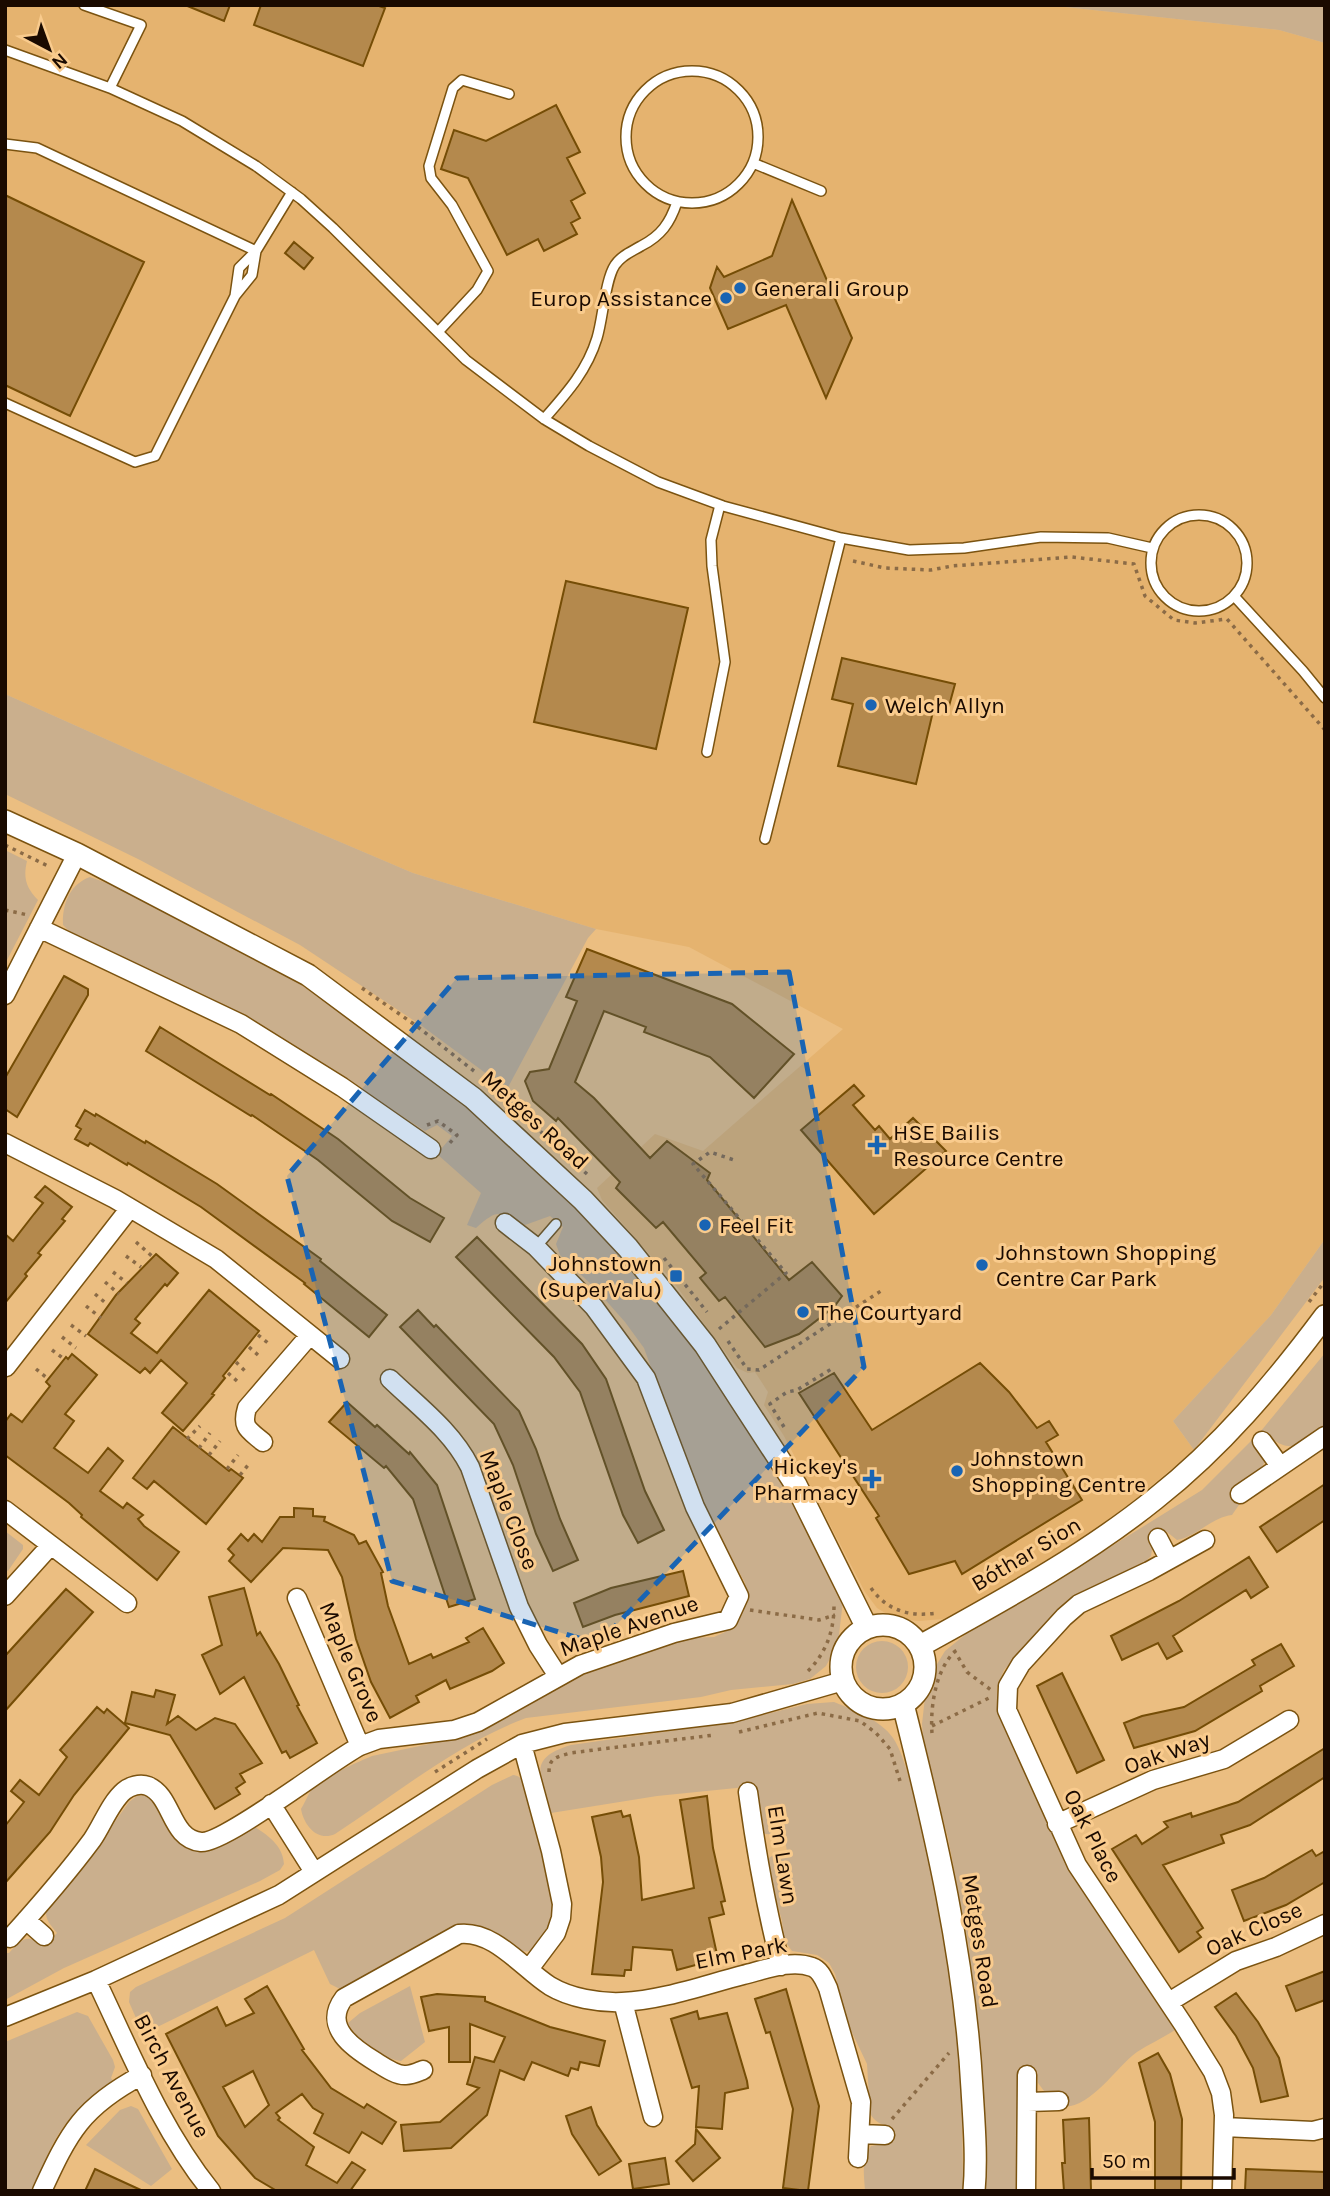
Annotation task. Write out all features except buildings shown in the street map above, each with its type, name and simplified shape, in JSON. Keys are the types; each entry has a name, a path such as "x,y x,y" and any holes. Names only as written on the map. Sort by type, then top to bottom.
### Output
{"street":[{"name":"Metges Road","path":"5,821 77,855 308,975 474,1098 583,1200 628,1248 705,1345 796,1485 867,1628"},
{"path":"5,995 77,855"},
{"path":"39,928 241,1024 342,1087 431,1149"},
{"path":"5,1143 130,1208 216,1259 340,1359"},
{"path":"6,1367 130,1208"},
{"name":"Maple Avenue","path":"26,1920 73,1866 122,1792 134,1785 147,1785 159,1794 178,1828 189,1837 202,1842 215,1838 271,1804 360,1746 379,1739 454,1730 478,1722 580,1665 663,1637 728,1620 739,1596 695,1507 646,1378 594,1307 536,1247 505,1223"},
{"name":"Bóthar Sion","path":"920,1646 1084,1551 1156,1499 1221,1439 1291,1361 1317,1309"},
{"path":"263,1442 247,1429 244,1420 247,1408 310,1335"},
{"name":"Maple Close","path":"390,1378 461,1450 474,1478 519,1608 558,1676"},
{"path":"1240,1494 1325,1436"},
{"path":"1262,1441 1280,1466"},
{"path":"5,1510 127,1604"},
{"path":"1158,1538 1169,1559"},
{"path":"1006,1696 1008,1686 1021,1664 1063,1617 1079,1604 1205,1540"},
{"path":"5,1595 51,1545"},
{"name":"Maple Grove","path":"297,1598 360,1746"},
{"path":"878,1625 897,1627 920,1646 925,1662 925,1675 918,1691 903,1704 883,1710 868,1707 854,1698 843,1681 841,1661 845,1648 856,1635 867,1628 878,1625"},
{"path":"5,2017 96,1980 279,1895 522,1744 565,1733 732,1713 843,1681"},
{"name":"Oak Place","path":"1006,1696 1007,1710 1077,1865 1213,2073 1221,2093 1224,2127 1222,2191"},
{"name":"Metges Road","path":"903,1704 932,1821 958,1944 970,2052 976,2163 974,2191"},
{"name":"Oak Way","path":"1057,1824 1153,1780 1224,1759 1289,1720"},
{"path":"522,1744 551,1851 562,1904 561,1918 555,1934 529,1969"},
{"name":"Elm Lawn","path":"748,1792 757,1864 781,1966"},
{"path":"271,1804 314,1872"},
{"path":"10,1938 26,1920 44,1936"},
{"name":"Oak Close","path":"1168,2002 1236,1961 1276,1947 1325,1924"},
{"name":"Elm Park","path":"423,2070 404,2076 356,2050 336,2023 337,2006 344,1998 459,1934 472,1933 485,1938 550,1985 566,1993 604,2002 624,2002 781,1966 813,1967 822,1975 832,2001 861,2102 858,2158"},
{"name":"Birch Avenue","path":"96,1980 178,2143 211,2191"},
{"path":"624,2002 653,2117"},
{"path":"42,2191 75,2126 96,2105 142,2075"},
{"path":"1026,2191 1027,2076"},
{"path":"1028,2102 1059,2101"},
{"path":"1224,2127 1313,2131 1325,2128"},
{"path":"860,2134 882,2135"}],"lane":[{"path":"84,5 141,25 110,88"},
{"path":"5,50 110,88 182,121 256,166 292,192 333,228 466,360 544,419 657,482 720,505 841,538 909,550 964,548 1041,537 1108,538 1152,548"},
{"path":"693,70 715,74 733,85 748,101 757,120 758,142 753,163 741,182 722,196 700,203 677,202 657,194 641,180 630,161 625,140 628,118 638,99 652,83 672,73 693,70"},
{"path":"438,332 477,290 488,271 452,205 431,178 429,166 453,88 462,80 509,94"},
{"path":"5,144 37,148 256,251"},
{"path":"753,163 821,191"},
{"path":"5,403 135,462 155,456 234,296 239,268 256,251 292,192"},
{"path":"544,419 573,386 588,362 597,337 613,267 623,255 660,234 671,219 677,202"},
{"path":"707,752 725,662 711,540 720,505"},
{"path":"1201,514 1223,522 1240,538 1246,552 1245,576 1234,597 1221,606 1205,611 1189,610 1174,604 1161,594 1153,580 1150,564 1152,548 1160,534 1171,523 1185,516 1201,514"},
{"path":"765,839 841,538"},
{"path":"1234,597 1325,698"},
{"path":"536,1247 556,1224"}],"path":[{"path":"853,561 885,568 931,570 1072,557 1134,564 1145,596 1174,620 1195,623 1227,619 1325,730"},
{"path":"5,845 56,870"},
{"path":"719,1329 786,1273 693,1164 710,1152 734,1160"},
{"path":"136,1242 153,1257"},
{"path":"126,1256 141,1267"},
{"path":"113,1272 127,1283"},
{"path":"1317,1309 1325,1281"},
{"path":"105,1282 119,1294"},
{"path":"95,1294 108,1305"},
{"path":"86,1306 101,1318"},
{"path":"71,1325 86,1336"},
{"path":"258,1335 268,1343"},
{"path":"62,1337 76,1348"},
{"path":"249,1347 258,1355"},
{"path":"52,1350 64,1359"},
{"path":"236,1362 245,1371"},
{"path":"790,1437 770,1404 833,1368"},
{"path":"36,1369 47,1378"},
{"path":"228,1373 237,1381"},
{"path":"187,1439 200,1426"},
{"path":"199,1448 210,1433"},
{"path":"209,1455 220,1441"},
{"path":"227,1469 238,1455"},
{"path":"240,1475 249,1464"},
{"path":"865,1577 880,1601 894,1610 934,1614"},
{"path":"806,1673 825,1649 834,1622 831,1597"},
{"path":"734,1605 819,1620 834,1616"},
{"path":"932,1739 933,1701 940,1678 955,1652 968,1672 990,1689 1006,1696"},
{"path":"931,1726 995,1695 1006,1696"},
{"path":"735,1733 818,1713 860,1721 876,1732 890,1749 901,1786"},
{"path":"549,1776 550,1761 570,1754 723,1734"},
{"path":"882,2135 950,2051 951,2062"}],"highlighted area":[{"path":"789,972 864,1367 598,1644 392,1581 287,1176 457,978"}],"shaded area":[{"path":"5,5 1046,5 1279,30 1325,43 1325,1239 1271,1315 1173,1421 1194,1450 1088,1535 1016,1580 943,1619 895,1619 877,1608 865,1592 784,1436 764,1405 768,1392 755,1372 748,1373 737,1368 671,1279 602,1200 597,1188 655,1134 703,1151 843,1029 689,947 596,929 413,873 5,694"},
{"path":"1046,5 1325,5 1325,43 1279,30"},
{"path":"5,694 413,873 596,929 588,938 507,1089 422,1026 300,945 140,860 5,794"},
{"path":"5,850 27,861 26,882 38,900 5,964"},
{"path":"90,877 121,888 277,968 462,1099 609,1237 675,1317 747,1421 807,1524 843,1601 838,1643 826,1666 810,1679 793,1684 526,1718 452,1755 335,1834 323,1836 313,1831 305,1821 301,1809 312,1789 331,1775 372,1756 478,1731 555,1688 598,1668 688,1638 714,1637 725,1632 739,1619 745,1601 745,1583 695,1489 644,1348 594,1287 560,1255 556,1244 563,1227 550,1216 525,1225 500,1214 490,1217 476,1228 467,1225 481,1193 437,1154 452,1136 437,1125 425,1131 320,1063 169,980 70,932 63,925 66,902 77,884"},
{"path":"1325,1239 1325,1277 1194,1450 1173,1421 1271,1315"},
{"path":"1325,1353 1325,1426 1305,1441 1293,1446 1286,1446 1271,1438 1260,1448 1265,1461 1261,1469 1235,1489 1243,1499 1232,1515 1218,1519 1185,1538 1177,1540 1167,1532 1154,1538 1151,1556 1146,1561 1068,1601 1004,1670 997,1688 997,1705 1058,1845 1081,1889 1175,2030 1137,2052 1090,2096 1069,2106 1058,2106 1058,2091 1044,2091 1038,2083 1037,2071 1020,2071 1017,2191 985,2191 983,2089 968,1943 948,1838 924,1750 922,1724 925,1697 934,1669 945,1651 966,1634 1202,1490 1261,1431"},
{"path":"5,1531 23,1545 8,1571 5,1569"},
{"path":"882,1641 901,1648 908,1667 901,1686 882,1693 863,1686 856,1667 863,1648"},
{"path":"834,1702 874,1721 893,1738 906,1769 929,1850 947,1946 958,2044 963,2191 865,2191 866,2157 871,2146 889,2143 890,2127 876,2121 870,2113 867,2064 847,2022 835,1974 829,1963 817,1955 792,1951 784,1940 782,1921 767,1867 769,1858 776,1853 787,1851 784,1835 765,1834 761,1829 756,1786 657,1796 551,1813 541,1779 540,1770 547,1756 571,1745 733,1722 807,1704"},
{"path":"513,1775 522,1780 532,1804 553,1894 554,1910 550,1924 536,1949 514,1949 482,1928 463,1926 340,1989 330,1984 314,1950 143,2034 129,2002 130,1992 136,1987 285,1918 492,1785"},
{"path":"137,1796 151,1797 211,1849 255,1827 278,1847 284,1864 280,1870 260,1881 64,1968 5,2000 5,1953 9,1953 25,1939 33,1940 44,1947 57,1933 47,1919 46,1908 82,1867 129,1802"},
{"path":"410,1986 425,2042 401,2061 370,2048 357,2037 348,2023 360,2013"},
{"path":"77,2012 88,2016 113,2060 115,2067 111,2078 114,2082 83,2106 63,2128 33,2191 5,2191 5,2042"},
{"path":"131,2106 138,2109 172,2169 151,2186 86,2145 120,2110"}],"place":[{"name":"Generali Group","path":"740,288"},
{"name":"Europ Assistance","path":"726,298"},
{"name":"Welch Allyn","path":"871,705"},
{"name":"HSE Bailis Resource Centre","path":"877,1145"},
{"name":"Feel Fit","path":"705,1225"},
{"name":"Johnstown Shopping Centre Car Park","path":"982,1265"},
{"name":"Johnstown (SuperValu)","path":"676,1276"},
{"name":"The Courtyard","path":"803,1312"},
{"name":"Johnstown Shopping Centre","path":"957,1471"},
{"name":"Hickey's Pharmacy","path":"872,1479"}]}
